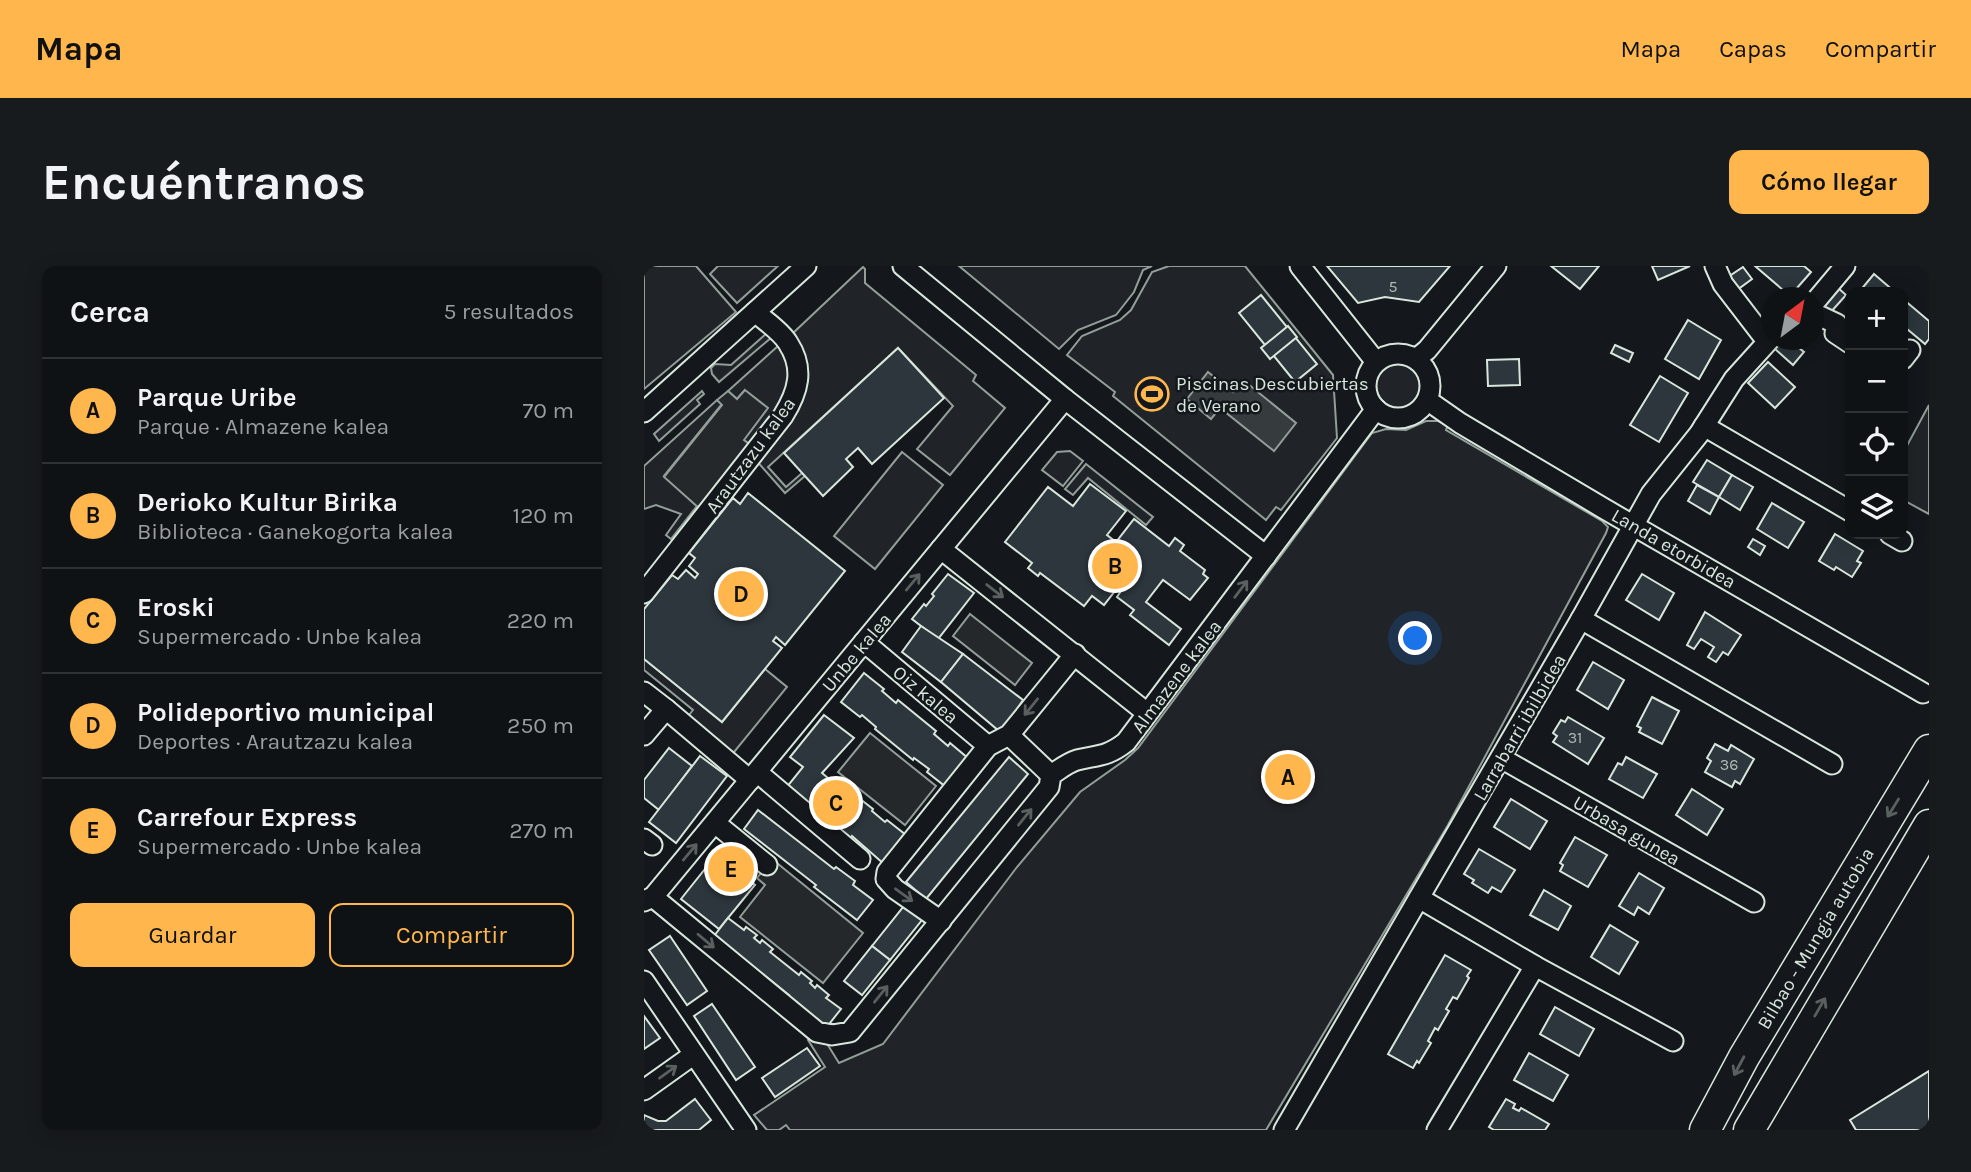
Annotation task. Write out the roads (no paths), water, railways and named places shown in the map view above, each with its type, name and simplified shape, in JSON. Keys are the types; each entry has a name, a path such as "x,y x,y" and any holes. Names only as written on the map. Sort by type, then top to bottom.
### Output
{"highway":[{"name":"Bilbao - Mungia autobia","path":"1705,1130 1744,1056 1929,750"},
{"name":"Bilbao - Mungia autobia","path":"1749,1130 1929,825"}],"street":[{"path":"644,412 806,266"},
{"path":"903,266 1266,556"},
{"path":"1300,266 1376,362"},
{"path":"1416,359 1427,351 1496,266"},
{"path":"1715,266 1724,284 1761,328"},
{"path":"1824,291 1845,266"},
{"name":"Arautzazu kalea","path":"644,593 783,416 797,394 798,368 788,342 755,312"},
{"path":"1824,318 1837,324 1835,333 1845,340"},
{"name":"Larrabarri ibilbidea","path":"1284,1130 1651,494 1704,426 1734,379 1761,347"},
{"path":"1396,353 1416,359 1428,373 1430,391 1422,408 1404,418 1394,418 1376,410 1370,403 1366,386 1371,368 1376,362 1396,353"},
{"name":"Unbe kalea","path":"649,899 715,823 1065,398"},
{"name":"Landa etorbidea","path":"1427,400 1460,423 1634,526 1923,693"},
{"name":"Almazene kalea","path":"1051,775 1077,760 1093,759 1115,751 1131,736 1376,410"},
{"path":"1704,426 1845,508"},
{"path":"941,549 1147,713"},
{"path":"1581,619 1832,764"},
{"name":"Oiz kalea","path":"864,642 988,746"},
{"path":"941,921 895,889 886,879 887,872 988,746 1009,735 1074,654"},
{"path":"644,692 860,859"},
{"path":"644,736 666,709"},
{"path":"649,899 817,1032 832,1035 850,1032 1049,787 1051,775 1009,735"},
{"name":"Urbasa gunea","path":"1501,758 1754,902"},
{"path":"715,823 767,865"},
{"path":"1419,898 1535,966 1673,1041"},
{"path":"1437,1130 1535,966"},
{"path":"644,981 746,1130"},
{"path":"644,1090 693,1055"}],"place":[{"name":"Piscinas Descubiertas de Verano","path":"1152,394"},
{"name":"Derioko Kultur Birika","path":"1115,566"},
{"name":"Polideportivo municipal","path":"741,594"},
{"name":"Parque Uribe","path":"1288,777"},
{"name":"Eroski","path":"836,803"},
{"name":"Carrefour Express","path":"731,869"}]}
